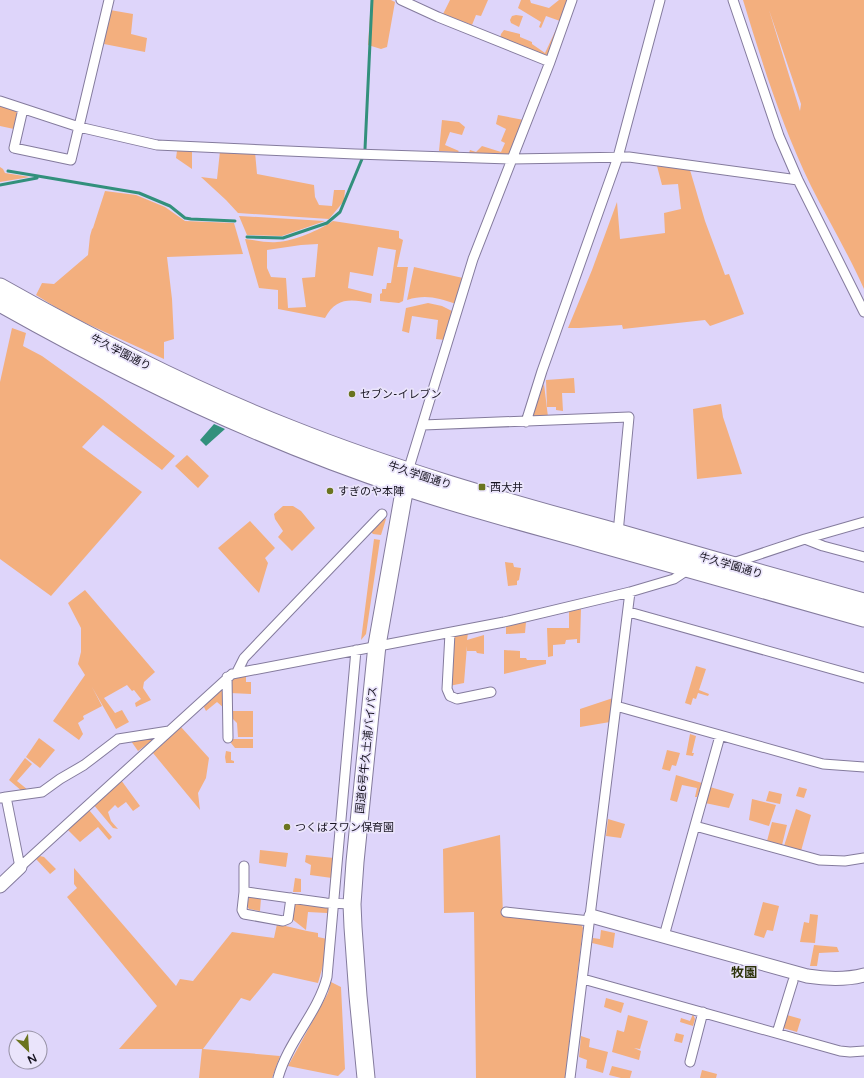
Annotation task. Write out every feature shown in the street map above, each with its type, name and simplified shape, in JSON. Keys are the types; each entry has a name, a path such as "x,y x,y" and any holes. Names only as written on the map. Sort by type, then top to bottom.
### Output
{"highway":[{"name":"牛久学園通り","path":"0,286 86,334 201,391 406,479 511,519 864,618"},
{"name":"牛久学園通り","path":"0,303 120,369 267,436 406,479 511,503 864,602"},
{"name":"国道6号牛久土浦バイパス","path":"366,1078 358,996 352,904 358,826 377,645 406,479"}],"street":[{"path":"22,109 14,148 71,160 109,0"},
{"path":"401,0 438,17 550,62"},
{"path":"406,479 473,259 550,62 572,0"},
{"path":"526,422 542,371 618,158 660,0"},
{"path":"733,0 778,136 798,180 864,312"},
{"path":"0,101 79,128 157,145 512,159 629,157 798,180"},
{"path":"422,425 629,417 618,533"},
{"path":"237,672 244,658 382,514"},
{"path":"730,565 751,556 864,522"},
{"path":"805,539 864,557"},
{"path":"0,886 227,677 237,672 504,622 630,592 674,579 689,569"},
{"path":"570,1078 629,612 630,592"},
{"path":"629,612 864,678"},
{"path":"450,633 447,689 450,696 457,698 491,692"},
{"path":"278,1078 282,1063 324,989 327,977 356,650"},
{"path":"227,677 228,738"},
{"path":"616,706 823,764 864,767"},
{"path":"20,867 3,797 42,792 60,779 84,765 118,739 169,731"},
{"path":"664,936 720,736"},
{"path":"695,826 819,860 845,861 864,858"},
{"path":"244,866 242,910 244,914 283,921 288,919 291,898"},
{"path":"244,892 352,904"},
{"path":"506,912 590,918 664,936 807,976 835,979 852,978 864,975"},
{"path":"583,979 840,1051 864,1051"},
{"path":"777,1033 793,981"},
{"path":"690,1062 703,1012"}],"shaded area":[{"path":"371,0 391,0 395,2 387,47 381,49 368,45"},
{"path":"450,0 488,0 481,16 476,15 472,25 443,14"},
{"path":"521,0 530,0 531,3 549,8 559,0 569,0 548,57 500,39 504,30 520,34 520,37 532,42 532,44 545,53 560,21 546,16 541,28 539,27 541,22 518,8"},
{"path":"743,0 864,0 864,289 811,186 791,140 765,71","holes":["769,10 801,104 800,111"]},
{"path":"110,10 133,14 131,34 147,38 145,52 104,44"},
{"path":"512,16 523,16 519,27 511,23 510,20"},
{"path":"0,105 17,112 14,129 0,126"},
{"path":"498,115 524,120 509,156 469,153 470,150 476,152 482,146 501,152 505,143 501,141 506,129 496,124"},
{"path":"442,120 459,122 465,127 462,135 450,132 445,145 459,151 458,152 439,151"},
{"path":"177,151 192,151 192,169 176,158"},
{"path":"220,151 255,152 257,174 314,185 315,197 319,205 332,206 334,190 345,190 344,201 329,219 238,213 201,177 217,179"},
{"path":"657,166 690,170 705,221 725,275 729,274 744,314 710,326 705,320 623,329 622,325 568,328 592,270 617,202 620,239 665,233 664,213 681,209 678,184 662,185"},
{"path":"0,167 5,173 30,177 0,182"},
{"path":"105,191 136,195 165,207 185,221 234,223 243,254 167,257 172,299 174,339 164,342 164,359 70,316 36,295 42,283 54,284 88,255 90,236"},
{"path":"239,216 325,221 282,236 247,235"},
{"path":"333,221 399,231 399,238 403,240 397,267 408,267 403,301 399,303 380,301 382,289 386,289 387,283 391,283 396,250 378,247 373,276 350,272 348,288 372,294 371,303 351,300 345,301 334,306 325,318 278,309 278,290 259,288 245,239 269,242 291,240","holes":["318,244 315,277 302,278 306,307 288,308 286,278 271,277 267,268 267,250"]},
{"path":"414,267 463,278 456,304 426,297 407,300"},
{"path":"428,303 442,306 452,311 445,340 436,339 438,320 412,316 409,333 402,331 406,308"},
{"path":"12,328 26,333 23,346 42,356 102,399 175,456 162,470 103,425 82,447 142,492 51,596 0,559 0,382"},
{"path":"574,378 575,393 562,393 563,411 556,410 556,407 547,407 546,380"},
{"path":"544,384 548,417 535,418 532,415"},
{"path":"721,404 723,417 742,474 697,479 693,409"},
{"path":"214,424 225,429 206,446 200,440"},
{"path":"187,455 209,476 198,488 175,466"},
{"path":"283,506 293,506 301,511 315,528 292,551 278,537 283,531 275,519 274,514"},
{"path":"384,518 386,519 381,535 373,534 371,532"},
{"path":"250,521 275,548 265,558 268,563 259,593 218,548"},
{"path":"374,539 380,540 366,634 361,640"},
{"path":"505,562 513,563 514,567 521,568 517,585 508,586"},
{"path":"85,590 155,672 144,682 143,688 151,700 136,707 135,703 141,699 134,690 132,691 127,685 104,698 115,713 122,710 129,722 116,729 92,687 102,706 83,716 84,719 78,723 83,734 79,740 53,721 85,675 78,664 81,652 81,628 68,603"},
{"path":"581,609 580,643 577,643 577,639 566,640 565,644 553,645 553,656 548,657 547,628 569,628 569,611"},
{"path":"526,622 525,633 506,634 506,624"},
{"path":"468,633 467,640 484,635 484,654 477,653 476,651 467,651 467,646 464,683 449,686 452,641 456,635"},
{"path":"504,650 520,651 520,658 526,658 527,660 546,660 546,664 504,674"},
{"path":"696,666 706,669 699,690 709,694 708,696 698,693 696,699 693,698 691,705 685,703"},
{"path":"246,676 246,682 251,682 251,694 230,693 229,679"},
{"path":"224,686 224,708 217,702 206,711 203,705"},
{"path":"613,698 610,722 580,727 580,709"},
{"path":"231,711 253,711 253,737 238,737 237,723 232,718"},
{"path":"181,727 209,758 206,778 198,793 200,810 153,753"},
{"path":"690,734 696,736 692,753 694,753 693,756 686,755"},
{"path":"158,736 138,751 131,741"},
{"path":"39,738 55,750 40,768 26,757"},
{"path":"232,739 253,739 253,748 235,748 231,743"},
{"path":"667,750 680,753 676,766 672,765 670,771 662,769"},
{"path":"226,751 231,752 231,760 234,761 234,763 226,763"},
{"path":"25,758 32,764 17,781 28,790 23,792 9,780"},
{"path":"676,775 702,783 697,797 695,797 697,788 682,785 677,802 670,800"},
{"path":"121,780 140,806 133,811 126,802 118,808 115,805 108,812 111,821 118,829 113,828 93,804"},
{"path":"710,787 734,794 729,808 705,803"},
{"path":"799,787 807,789 804,798 796,796"},
{"path":"769,791 782,794 780,804 766,801"},
{"path":"752,799 776,805 769,826 749,820"},
{"path":"796,809 811,815 801,851 784,846"},
{"path":"89,810 112,837 109,840 98,827 80,842 68,830"},
{"path":"608,819 625,824 621,838 606,836"},
{"path":"772,822 787,825 782,845 767,841"},
{"path":"500,835 503,914 581,924 583,928 565,1078 476,1078 474,912 444,913 443,849"},
{"path":"260,850 288,853 286,867 259,863"},
{"path":"306,855 334,858 332,878 310,875 311,865 305,862"},
{"path":"40,856 44,857 56,869 50,874 36,859"},
{"path":"74,868 176,986 180,979 193,981 232,932 274,938 277,924 318,933 318,937 327,939 324,962 318,983 273,973 250,1001 241,998 203,1049 280,1056 272,1078 199,1078 202,1049 119,1049 157,1006 67,897 77,888 74,884"},
{"path":"295,878 301,879 301,892 293,892"},
{"path":"249,897 261,898 260,911 249,909 247,906"},
{"path":"763,902 779,906 773,931 767,930 764,938 754,935"},
{"path":"295,903 330,908 329,918 327,918 327,913 308,912 306,930 292,919"},
{"path":"810,914 818,915 815,943 800,942 804,922 809,923"},
{"path":"601,930 615,933 613,948 592,943 593,938 600,939"},
{"path":"814,945 837,947 839,952 819,953 817,966 810,966"},
{"path":"331,982 341,987 345,1069 338,1076 288,1066 328,993"},
{"path":"606,998 624,1003 621,1013 604,1007"},
{"path":"693,1014 695,1019 693,1026 680,1022 681,1018 690,1021"},
{"path":"628,1015 648,1021 640,1049 634,1048 641,1051 639,1060 612,1052 617,1030 624,1032"},
{"path":"787,1015 801,1019 797,1032 783,1028"},
{"path":"676,1033 684,1035 682,1043 674,1041"},
{"path":"581,1036 590,1039 589,1047 608,1052 603,1073 586,1068 587,1060 579,1057"},
{"path":"612,1066 632,1071 630,1078 621,1078 609,1075"},
{"path":"702,1070 717,1074 716,1078 700,1078"}],"waterway":[{"path":"365,149 372,0"},
{"path":"247,237 283,238 327,223 340,212 362,159"},
{"path":"8,171 139,193 170,206 185,218 235,221"},
{"path":"0,185 37,178"}],"place":[{"name":"セブン-イレブン","path":"352,394"},
{"name":"西大井","path":"482,487"},
{"name":"すぎのや本陣","path":"330,491"},
{"name":"つくばスワン保育園","path":"287,827"}],"district":[{"name":"牧園","path":"744,972"}]}
